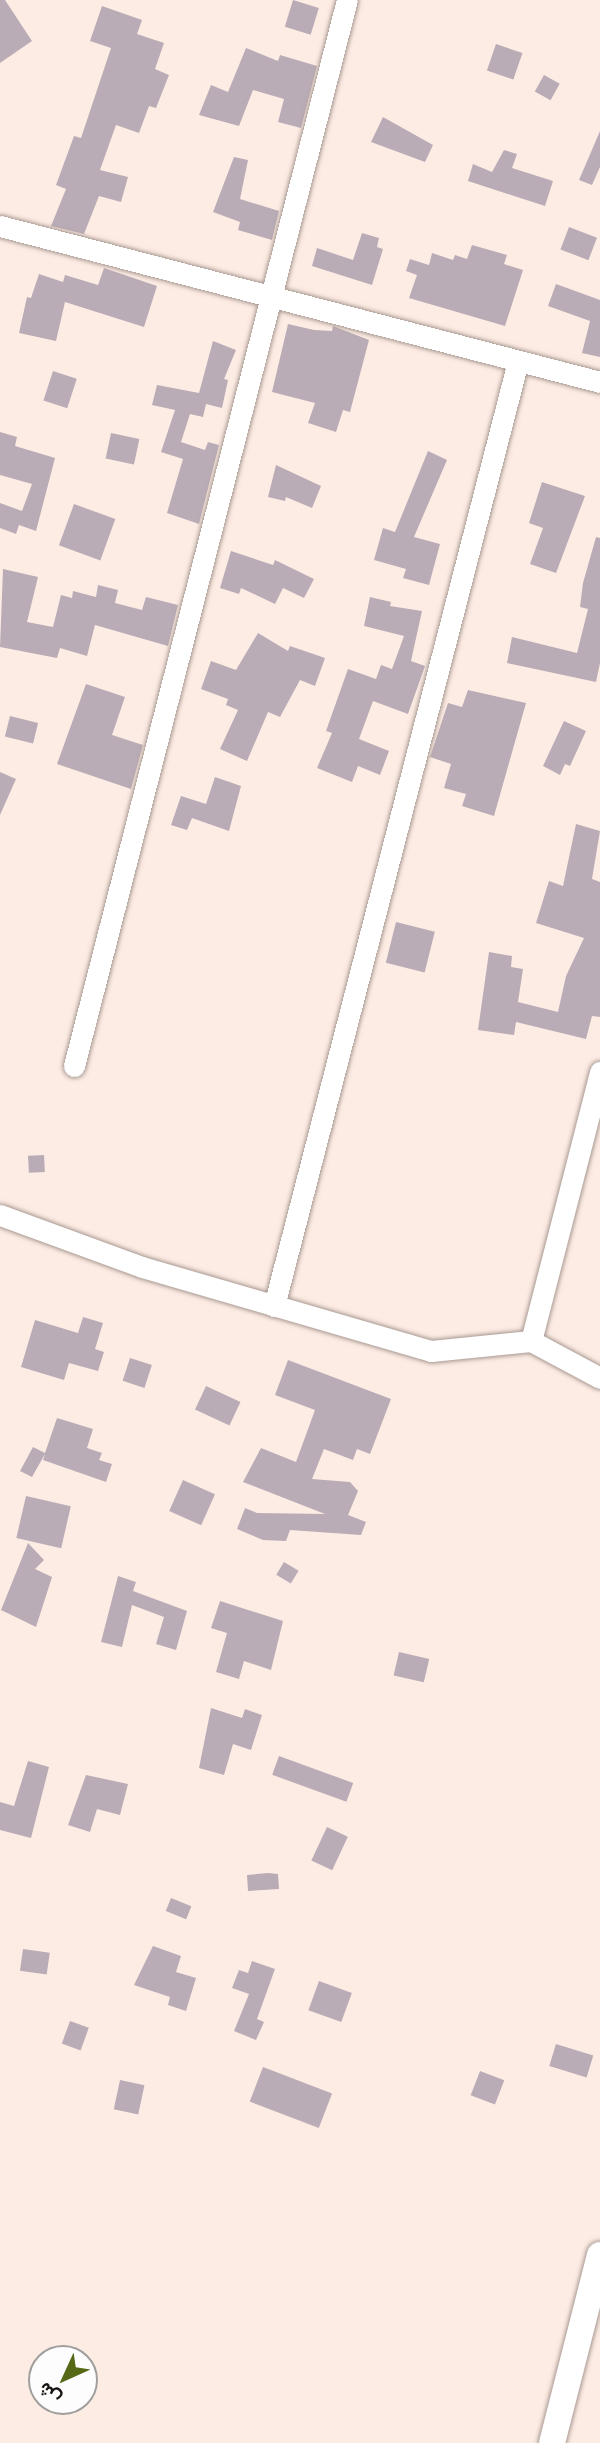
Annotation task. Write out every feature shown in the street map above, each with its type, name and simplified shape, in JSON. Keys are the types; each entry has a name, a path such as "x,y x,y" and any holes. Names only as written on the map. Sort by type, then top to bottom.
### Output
{"street":[{"path":"74,1066 274,297 347,0"},
{"path":"0,226 600,382"},
{"path":"274,1306 518,361"},
{"path":"531,1340 600,1072"},
{"path":"0,1215 142,1267 431,1351 531,1340 600,1378"},
{"path":"552,2443 600,2255"}],"building":[{"path":"0,0 5,0 32,41 0,63"},
{"path":"293,0 319,8 311,35 285,27"},
{"path":"102,6 142,20 137,34 164,43 155,69 169,75 156,108 149,106 139,133 116,125 100,170 128,177 121,202 99,196 84,234 51,226 66,189 56,185 74,136 81,138 111,48 90,41"},
{"path":"496,44 522,53 513,80 487,70"},
{"path":"246,48 278,61 280,55 317,66 301,128 278,122 284,99 253,90 239,126 199,115 211,85 228,92"},
{"path":"544,75 560,84 551,100 535,92"},
{"path":"383,117 433,145 425,162 371,142"},
{"path":"600,131 600,167 592,185 579,180"},
{"path":"504,150 517,154 512,168 553,181 545,206 468,181 473,164 492,172"},
{"path":"234,157 248,160 240,199 279,211 272,240 238,230 240,222 213,212"},
{"path":"569,227 597,238 588,260 560,249"},
{"path":"362,233 379,238 377,247 383,249 372,285 312,266 317,248 353,260"},
{"path":"472,245 507,255 504,264 523,270 505,326 409,298 417,275 406,271 410,259 429,265 432,253 453,260 455,255 467,259"},
{"path":"104,268 157,286 144,327 65,302 56,341 19,333 27,297 31,298 39,274 63,282 65,275 98,285"},
{"path":"556,284 600,300 600,357 582,353 590,321 548,306"},
{"path":"288,324 332,331 333,326 369,340 350,412 343,410 336,432 308,423 315,403 272,392"},
{"path":"213,341 236,350 224,379 228,380 222,408 206,404 203,417 190,414 181,442 205,450 208,442 219,445 199,524 167,513 183,459 161,452 175,410 152,405 157,385 199,393"},
{"path":"53,371 77,379 67,408 43,400"},
{"path":"0,432 17,437 15,446 55,458 36,531 19,525 16,534 0,528 0,503 22,511 32,484 0,475"},
{"path":"111,433 139,439 134,464 106,458"},
{"path":"428,451 447,460 414,537 440,544 429,585 403,578 406,569 374,560 383,528 395,532"},
{"path":"276,465 321,486 312,508 286,497 285,501 268,497"},
{"path":"542,482 585,496 556,573 530,564 543,528 529,523"},
{"path":"74,504 115,519 100,560 59,545"},
{"path":"596,537 600,538 600,663 596,682 507,663 512,637 577,653 588,609 580,607 583,583"},
{"path":"231,551 273,565 275,560 314,579 304,598 283,588 275,604 241,588 239,594 220,588"},
{"path":"3,569 38,577 27,622 53,627 61,595 72,598 73,591 96,597 98,585 118,590 115,603 142,610 146,597 178,605 168,646 95,625 87,656 60,648 57,658 0,647"},
{"path":"370,597 391,602 390,606 422,611 411,661 425,666 408,714 373,701 359,739 389,751 380,775 358,766 352,782 317,768 332,733 326,731 348,669 376,679 381,665 392,669 404,636 364,626"},
{"path":"258,633 288,651 290,646 325,658 315,686 300,680 280,717 268,712 247,761 220,749 238,710 226,705 228,699 201,689 211,661 236,670"},
{"path":"86,684 125,697 112,735 143,745 131,789 57,764"},
{"path":"468,690 526,703 494,816 462,806 466,794 444,788 451,764 430,757 448,703 462,707"},
{"path":"10,716 38,723 33,743 5,736"},
{"path":"564,721 586,731 570,766 565,764 560,775 543,766"},
{"path":"0,772 16,779 0,815"},
{"path":"215,777 241,786 229,831 192,818 187,830 171,825 181,796 206,804"},
{"path":"576,824 600,831 592,879 600,882 600,1017 592,1016 586,1039 516,1022 514,1035 478,1030 489,952 512,956 511,967 523,969 518,1002 558,1012 566,976 584,938 536,923 549,881 563,886"},
{"path":"396,922 435,932 425,972 386,963"},
{"path":"44,1155 45,1172 29,1173 28,1156"},
{"path":"83,1317 103,1323 95,1349 104,1352 98,1371 69,1363 64,1380 21,1367 35,1320 78,1333"},
{"path":"130,1358 152,1365 144,1388 123,1381"},
{"path":"288,1360 391,1399 370,1454 357,1449 353,1460 324,1449 312,1479 350,1482 358,1491 348,1515 366,1522 361,1535 290,1530 286,1541 263,1540 237,1529 245,1508 257,1513 325,1514 243,1482 261,1448 296,1462 315,1410 275,1395"},
{"path":"206,1386 240,1402 229,1426 195,1410"},
{"path":"57,1418 93,1429 87,1448 102,1453 99,1460 112,1464 106,1482 43,1460 45,1454 32,1477 20,1471 33,1447 45,1453"},
{"path":"183,1480 215,1494 201,1525 169,1511"},
{"path":"26,1496 71,1506 61,1548 16,1538"},
{"path":"28,1543 44,1560 35,1569 52,1577 36,1627 1,1610"},
{"path":"284,1562 299,1571 291,1584 276,1575"},
{"path":"118,1576 136,1582 133,1591 187,1611 176,1650 156,1644 164,1617 132,1605 122,1647 101,1642"},
{"path":"220,1601 283,1621 271,1670 244,1661 239,1679 216,1672 227,1633 211,1628"},
{"path":"399,1652 429,1659 424,1682 394,1675"},
{"path":"211,1708 242,1718 245,1709 262,1715 251,1750 233,1744 224,1775 199,1768"},
{"path":"279,1756 353,1783 346,1802 272,1775"},
{"path":"28,1761 49,1767 31,1838 0,1830 0,1802 14,1806"},
{"path":"86,1775 128,1784 120,1815 97,1809 90,1832 68,1825"},
{"path":"327,1827 348,1837 332,1870 311,1861"},
{"path":"278,1874 279,1889 248,1891 247,1875"},
{"path":"171,1898 191,1906 186,1919 166,1911"},
{"path":"153,1946 181,1956 176,1972 196,1978 186,2011 168,2005 170,1997 134,1985"},
{"path":"23,1949 50,1953 47,1975 20,1971"},
{"path":"252,1961 275,1969 257,2019 264,2022 256,2040 234,2031 249,1994 232,1988 239,1970 248,1973"},
{"path":"319,1981 352,1993 341,2022 308,2010"},
{"path":"70,2021 89,2028 81,2050 62,2044"},
{"path":"556,2044 593,2055 587,2077 549,2066"},
{"path":"263,2067 332,2094 319,2128 250,2102"},
{"path":"480,2071 504,2080 495,2105 471,2095"},
{"path":"120,2080 144,2085 138,2115 114,2109"}]}
